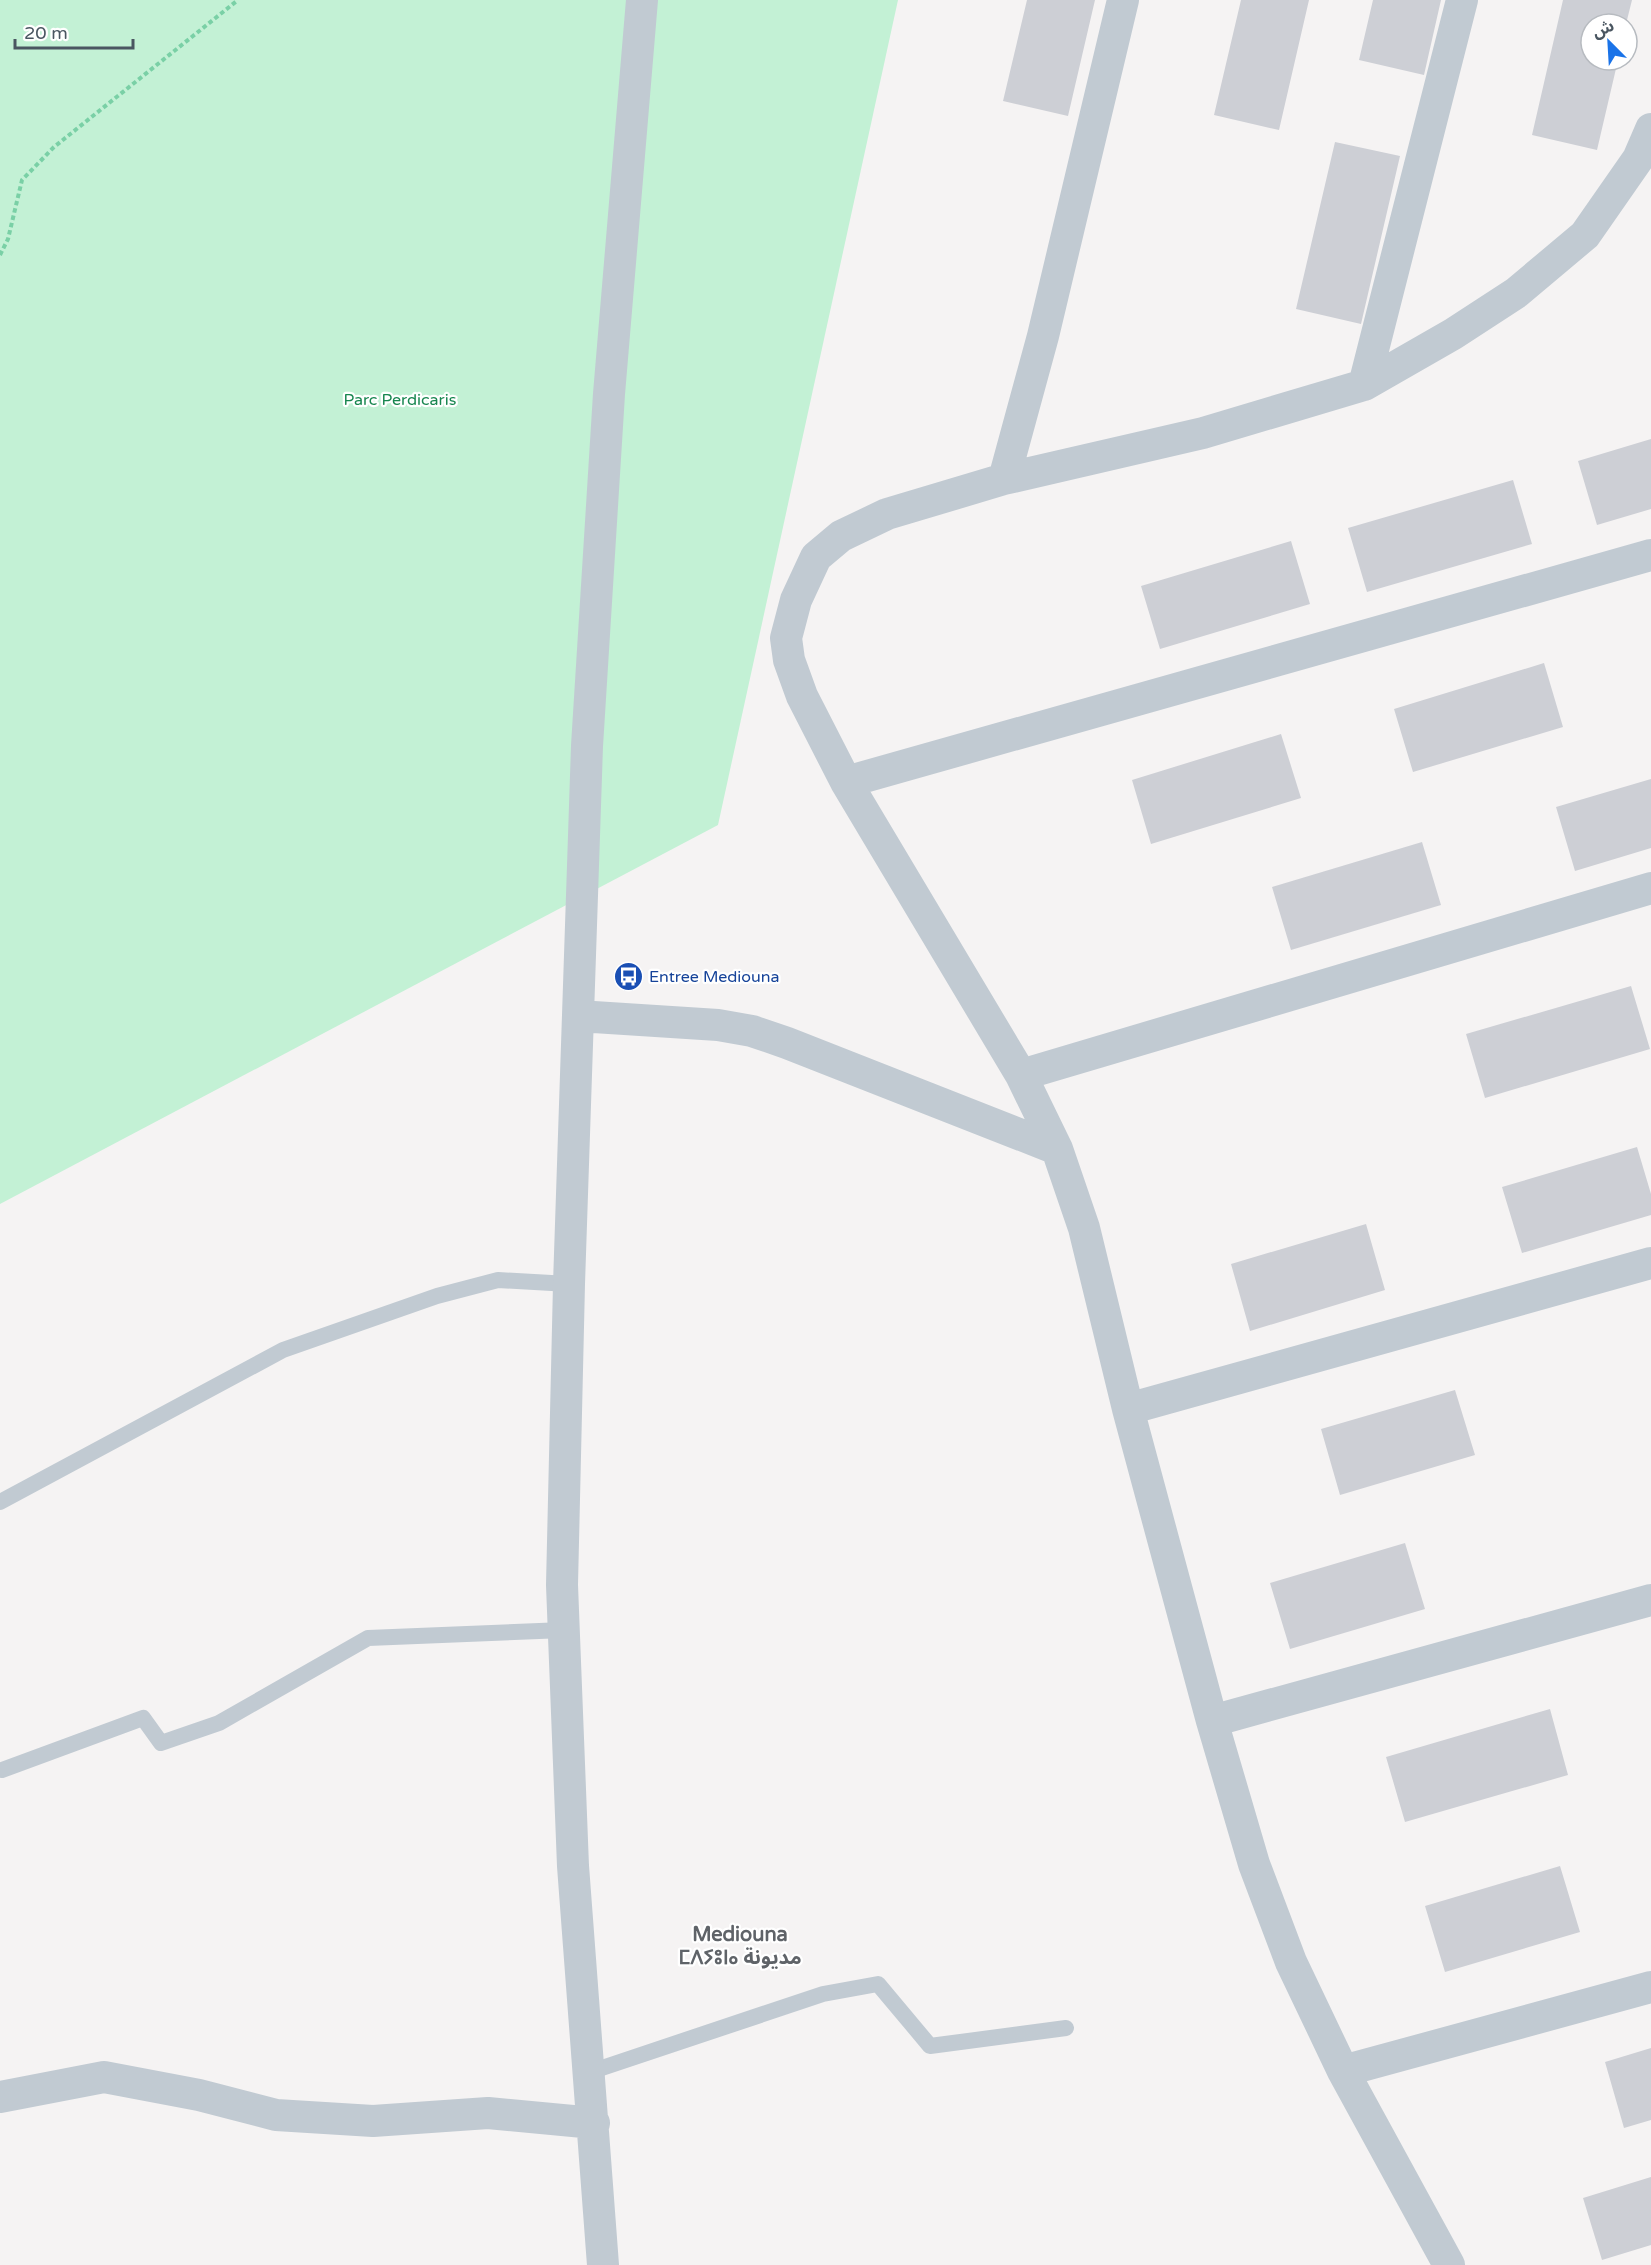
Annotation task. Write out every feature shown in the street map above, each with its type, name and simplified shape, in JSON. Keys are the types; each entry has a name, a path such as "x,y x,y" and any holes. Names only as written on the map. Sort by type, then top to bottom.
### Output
{"street":[{"path":"603,2265 573,1866 561,1585 587,746 607,418 642,0"},
{"path":"1004,479 1043,336 1123,0"},
{"path":"1364,385 1462,0"},
{"path":"1449,2265 1343,2071 1291,1962 1254,1864 1212,1721 1128,1409 1084,1228 1057,1149 1021,1075 846,782 802,696 789,660 786,638 796,600 816,557 841,536 887,514 1004,479 1203,433 1364,385 1453,334 1516,293 1585,235 1638,159 1651,129"},
{"path":"846,782 1651,555"},
{"path":"1021,1075 1651,888"},
{"path":"578,1016 718,1025 752,1031 1057,1149"},
{"path":"1128,1409 1651,1263"},
{"path":"1212,1721 1651,1600"},
{"path":"1343,2071 1651,1987"},
{"path":"0,2097 104,2077 199,2095 276,2115 373,2121 488,2113 594,2123"}],"lane":[{"path":"0,1502 284,1350 437,1296 498,1280 569,1284"},
{"path":"2,1770 143,1718 161,1743 219,1723 368,1638 564,1630"},
{"path":"590,2072 823,1994 879,1984 930,2046 1066,2028"}],"path":[{"path":"0,255 8,240 22,180 54,147 238,0"}],"green space":[{"name":"Parc Perdicaris","path":"0,0 898,0 718,825 0,1204"}],"building":[{"path":"1027,0 1095,0 1068,116 1003,101"},
{"path":"1241,0 1309,0 1279,130 1214,115"},
{"path":"1373,0 1441,0 1424,75 1359,60"},
{"path":"1563,0 1632,0 1629,12 1579,12 1579,72 1615,72 1597,150 1532,135"},
{"path":"1335,142 1400,156 1361,324 1296,309"},
{"path":"1651,439 1651,509 1597,525 1578,461"},
{"path":"1513,480 1532,544 1367,592 1348,528"},
{"path":"1291,541 1310,604 1160,649 1141,586"},
{"path":"1544,663 1563,727 1413,772 1394,709"},
{"path":"1281,734 1301,798 1151,844 1132,780"},
{"path":"1651,779 1651,848 1575,871 1556,807"},
{"path":"1422,842 1441,905 1291,950 1272,887"},
{"path":"1631,986 1650,1049 1485,1098 1466,1034"},
{"path":"1637,1147 1651,1194 1651,1215 1522,1253 1502,1187"},
{"path":"1366,1224 1385,1290 1250,1331 1231,1264"},
{"path":"1455,1390 1475,1455 1340,1495 1321,1429"},
{"path":"1405,1543 1425,1609 1290,1649 1270,1583"},
{"path":"1550,1709 1568,1775 1405,1822 1386,1757"},
{"path":"1560,1866 1580,1932 1445,1972 1425,1906"},
{"path":"1651,2048 1651,2120 1624,2128 1605,2062"},
{"path":"1651,2177 1651,2245 1602,2260 1583,2198"}],"place":[{"name":"Entree Mediouna","path":"628,977"}],"district":[{"name":"Mediouna ⵎⴷⵢⵓⵏⴰ مديونة","path":"740,1946"}]}
